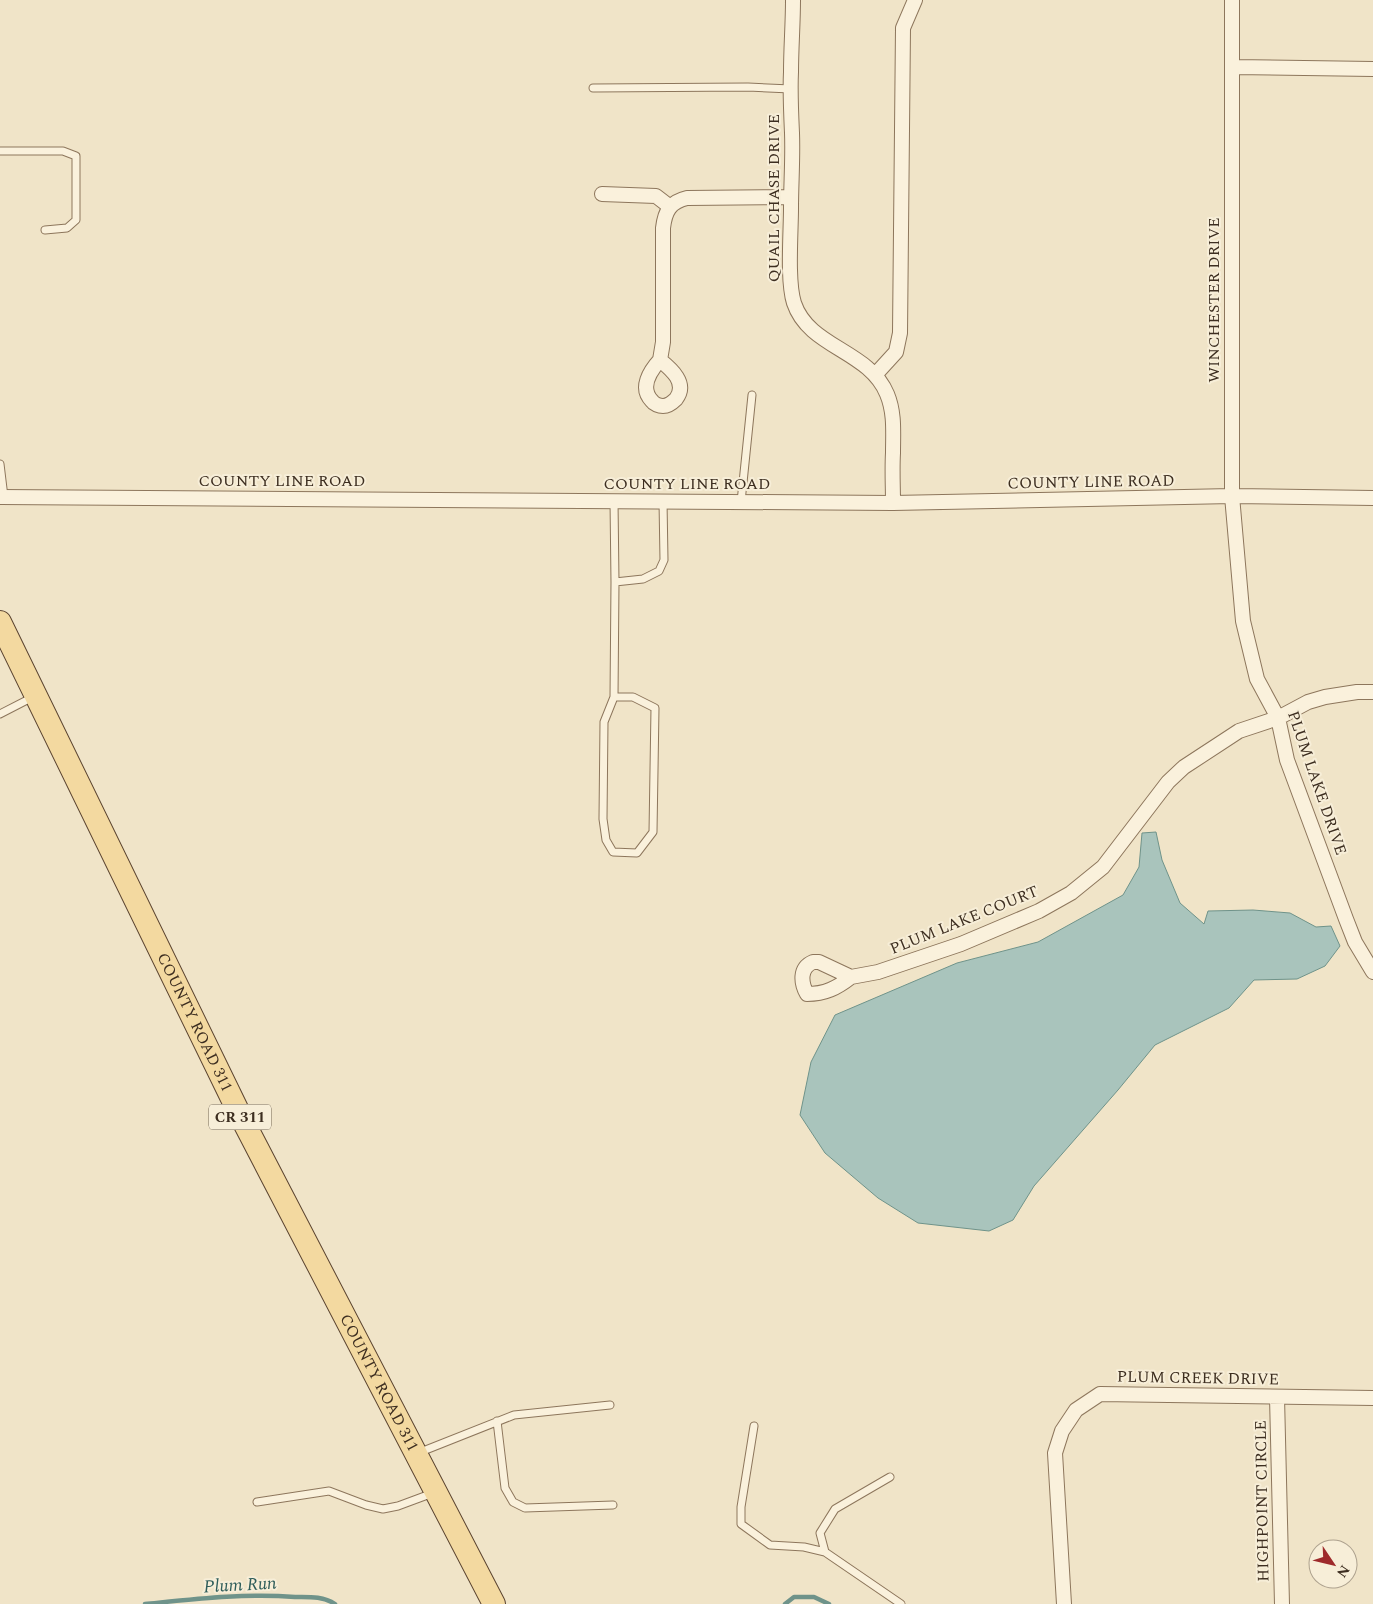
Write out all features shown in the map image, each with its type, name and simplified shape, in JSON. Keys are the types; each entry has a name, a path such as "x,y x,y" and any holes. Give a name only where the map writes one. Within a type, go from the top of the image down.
{"main road":[{"name":"COUNTY ROAD 311","path":"0,622 238,1113 494,1604"}],"street":[{"name":"QUAIL CHASE DRIVE","path":"793,0 791,280 794,303 809,327 820,337 860,360 875,375 886,391 892,408 894,439 893,503"},
{"path":"875,375 896,352 900,333 903,28 915,0"},
{"name":"WINCHESTER DRIVE","path":"1232,0 1232,496 1240,600"},
{"path":"1233,67 1373,69"},
{"path":"602,194 656,196 670,206"},
{"path":"660,360 663,342 662,228 664,215 670,206 677,200 687,198 791,197"},
{"name":"COUNTY LINE ROAD","path":"2,497 893,503 1232,496 1373,498"},
{"name":"PLUM LAKE DRIVE","path":"1240,600 1242,621 1258,679 1278,718 1287,760 1355,942 1373,972"},
{"name":"PLUM LAKE COURT","path":"851,977 878,972 961,944 1039,911 1072,894 1103,867 1168,782 1184,767 1239,731 1278,718 1308,702 1357,692 1373,692"},
{"name":"PLUM CREEK DRIVE","path":"1064,1604 1055,1452 1062,1431 1076,1410 1100,1394 1373,1398"},
{"name":"HIGHPOINT CIRCLE","path":"1277,1396 1282,1604"}],"lane":[{"path":"593,88 748,87 791,89"},
{"path":"0,151 63,151 76,156 76,220 66,228 45,230"},
{"path":"742,502 752,395"},
{"path":"0,464 2,497"},
{"path":"614,501 614,697 604,722 604,819 606,840 613,852 637,853 653,832 654,708 633,697 614,697"},
{"path":"614,582 643,579 659,571 664,560 663,501"},
{"path":"0,714 36,696"},
{"path":"416,1454 514,1415 610,1405"},
{"path":"496,1421 505,1488 513,1502 525,1508 613,1505"},
{"path":"754,1426 741,1507 741,1524 770,1545 804,1547 825,1552 901,1604"},
{"path":"825,1552 820,1533 835,1509 890,1478"},
{"path":"257,1502 329,1491 383,1508 398,1506 436,1492"}],"water":[{"path":"1156,832 1162,860 1180,903 1204,924 1208,911 1253,910 1290,913 1316,927 1331,926 1340,946 1325,966 1297,979 1254,980 1229,1008 1155,1045 1034,1186 1013,1220 989,1231 918,1223 878,1198 825,1153 800,1115 811,1062 835,1015 957,963 1038,942 1123,895 1139,867 1142,833"}],"waterway":[{"name":"Plum Run","path":"145,1604 220,1597 258,1596 316,1598 335,1604"},
{"name":"Plum Run","path":"785,1604 794,1597 814,1597 829,1604"}]}
